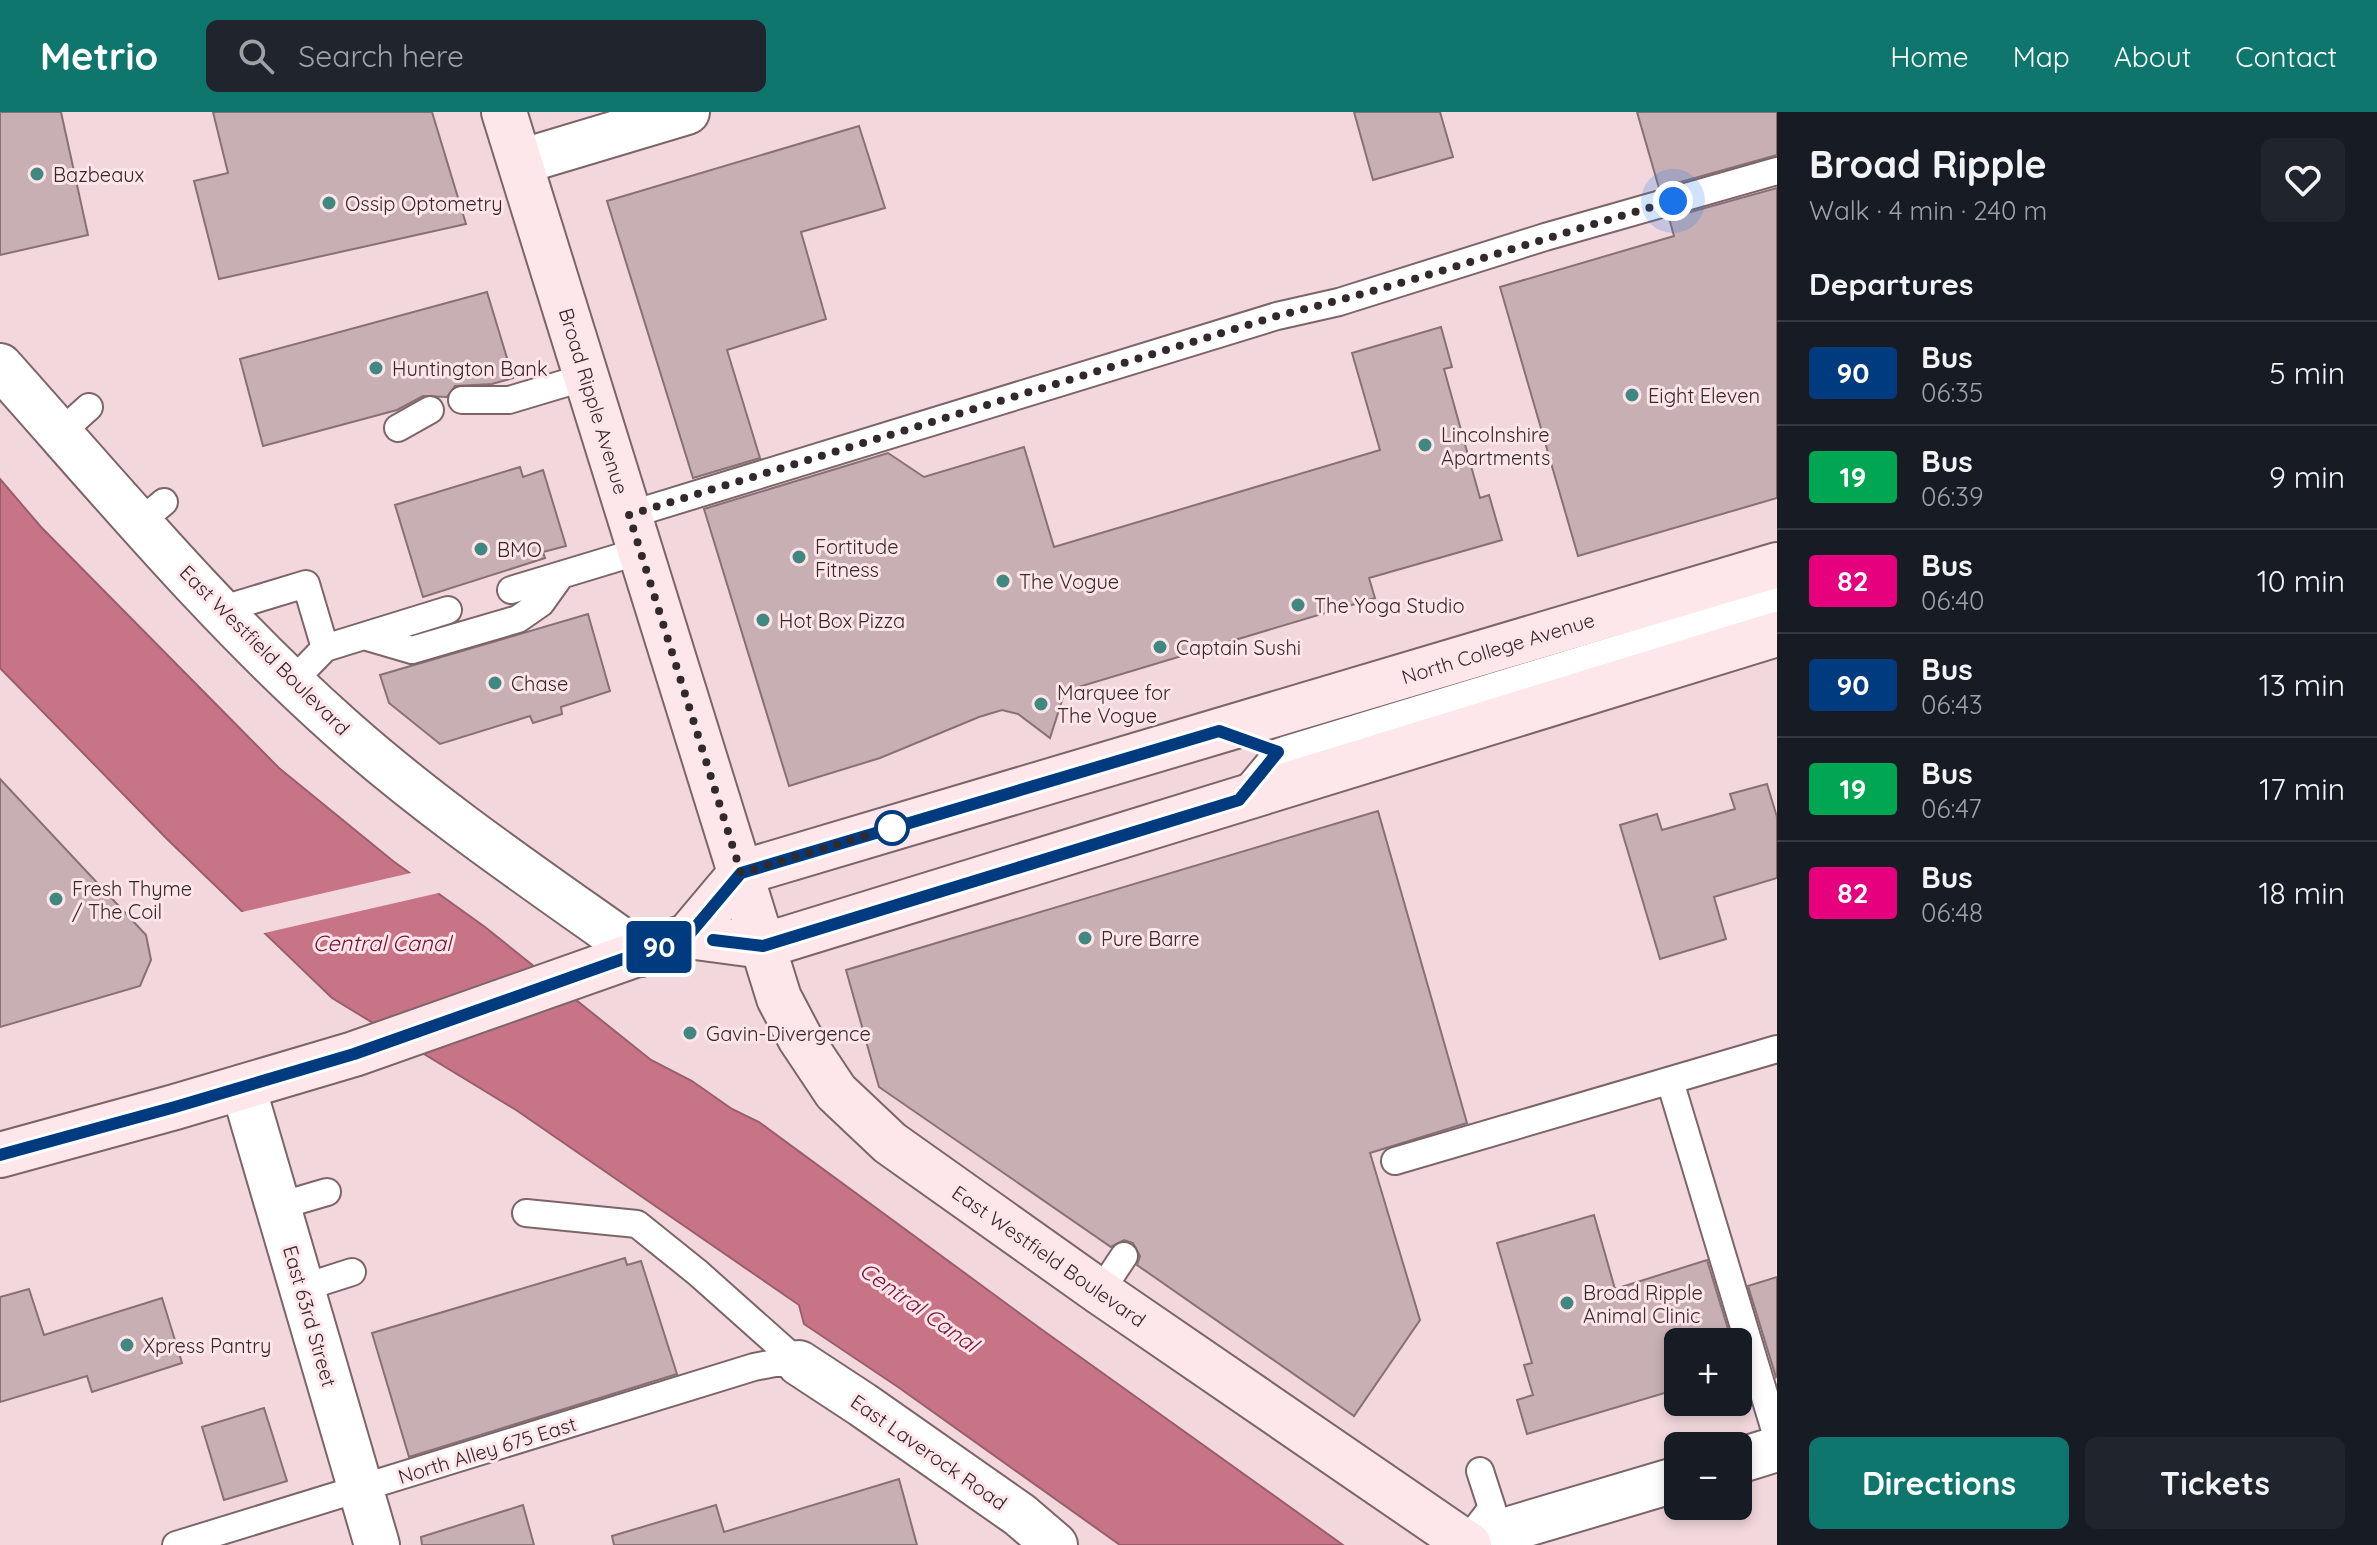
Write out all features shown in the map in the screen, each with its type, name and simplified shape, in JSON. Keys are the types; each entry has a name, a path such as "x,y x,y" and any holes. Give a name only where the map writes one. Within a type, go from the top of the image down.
{"main road":[{"name":"Broad Ripple Avenue","path":"504,112 741,873"},
{"name":"North College Avenue","path":"741,873 1777,565"},
{"path":"0,1155 354,1054 688,936 763,946 1777,634"},
{"path":"688,936 741,873"},
{"name":"East Westfield Boulevard","path":"741,873 779,998 800,1038 836,1092 890,1143 1100,1292 1468,1544"}],"street":[{"path":"520,162 687,112"},
{"name":"East Westfield Boulevard","path":"0,366 74,420 152,512 220,610 292,682 343,730 624,960"},
{"name":"East 63rd Street","path":"243,1087 377,1545"},
{"name":"East Laverock Road","path":"799,1363 1020,1515 1055,1545"},
{"path":"1752,1457 1777,1449"},
{"path":"1468,1544 1506,1517 1664,1482"}],"lane":[{"path":"511,590 561,575 634,533 1277,316 1339,302 1545,237 1777,171"},
{"path":"462,400 509,400 586,377"},
{"path":"398,428 430,410"},
{"path":"364,636 412,650 518,619 541,603 561,575"},
{"path":"220,610 306,584 325,648"},
{"name":"North College Avenue","path":"1278,752 1777,600"},
{"path":"292,682 325,648 448,610"},
{"path":"1219,731 1278,752 1239,800"},
{"path":"1395,1161 1777,1049"},
{"path":"1670,1081 1777,1437"},
{"path":"279,1206 327,1192"},
{"path":"526,1213 637,1224 698,1273 799,1363"},
{"path":"1100,1292 1124,1256"},
{"path":"302,1288 352,1272"},
{"name":"North Alley 675 East","path":"176,1545 754,1367 799,1363"},
{"path":"1480,1471 1506,1517"}],"water":[{"name":"Central Canal","path":"0,479 41,527 279,768 393,861 485,927 651,1060 759,1122 1343,1545 1120,1545 804,1324 799,1305 516,1110 332,998 167,839 0,668"}],"pier":[{"path":"415,872 443,892 260,934 238,913"}],"building":[{"name":"Bazbeaux","path":"0,112 61,112 88,235 0,255"},
{"name":"Ossip Optometry","path":"213,112 432,112 466,224 219,279 194,181 228,173"},
{"path":"1354,112 1440,112 1453,157 1373,180"},
{"path":"1637,112 1777,112 1777,155 1659,188"},
{"path":"859,126 885,208 801,232 826,319 727,350 760,458 693,478 607,201"},
{"name":"Eight Eleven","path":"1777,188 1777,498 1578,556 1500,287 1674,236 1669,218"},
{"name":"Huntington Bank","path":"487,292 513,378 492,384 455,386 447,397 423,396 397,410 263,446 240,359"},
{"path":"1441,327 1452,367 1444,369 1480,498 1489,495 1502,540 1369,578 1375,598 1065,691 1050,738 1018,714 1002,710 880,758 789,786 704,509 888,453 924,477 1024,447 1054,547 1380,450 1352,353"},
{"name":"BMO","path":"520,467 523,477 543,470 566,546 543,552 545,558 423,597 395,505"},
{"name":"Chase","path":"588,614 610,691 561,707 562,714 533,723 530,716 440,744 389,703 380,675"},
{"name":"Fresh Thyme / The Coil","path":"0,779 146,935 151,960 140,986 0,1027"},
{"path":"1767,784 1777,817 1777,878 1714,897 1726,939 1660,959 1620,825 1657,814 1662,830 1735,809 1730,794"},
{"path":"1378,811 1467,1123 1370,1153 1420,1320 1354,1416 1137,1265 1140,1256 1133,1243 1124,1240 1111,1247 879,1087 846,970"},
{"name":"Broad Ripple Animal Clinic","path":"1594,1215 1615,1289 1707,1260 1728,1328 1664,1328 1664,1393 1527,1434 1517,1400 1533,1395 1524,1365 1532,1363 1497,1243"},
{"path":"625,1258 627,1265 641,1261 677,1374 409,1457 372,1333"},
{"path":"1777,1277 1777,1376 1776,1377 1748,1286"},
{"path":"29,1289 44,1335 162,1298 182,1363 92,1392 87,1376 0,1402 0,1297"},
{"path":"264,1408 287,1481 224,1500 202,1427"},
{"path":"899,1479 917,1545 614,1545 612,1536 716,1505 724,1532"},
{"path":"523,1505 534,1545 422,1545 421,1537"}],"bus line":[{"name":"90","path":"0,1155 354,1054 688,936 741,873 1219,731 1278,752 1239,800 763,946 713,940"}],"place":[{"name":"Bazbeaux","path":"37,174"},
{"name":"Ossip Optometry","path":"329,203"},
{"name":"Huntington Bank","path":"376,368"},
{"name":"Eight Eleven","path":"1632,395"},
{"name":"Lincolnshire Apartments","path":"1425,445"},
{"name":"BMO","path":"481,549"},
{"name":"Fortitude Fitness","path":"799,557"},
{"name":"The Vogue","path":"1003,581"},
{"name":"The Yoga Studio","path":"1298,605"},
{"name":"Hot Box Pizza","path":"763,620"},
{"name":"Captain Sushi","path":"1160,647"},
{"name":"Chase","path":"495,683"},
{"name":"Marquee for The Vogue","path":"1041,704"},
{"name":"Fresh Thyme / The Coil","path":"56,899"},
{"name":"Pure Barre","path":"1085,938"},
{"name":"Gavin-Divergence","path":"690,1033"},
{"name":"Broad Ripple Animal Clinic","path":"1567,1303"},
{"name":"Xpress Pantry","path":"127,1345"}],"route":[{"path":"892,828 741,873 629,515 1277,316 1339,302 1545,237 1673,201"}]}
